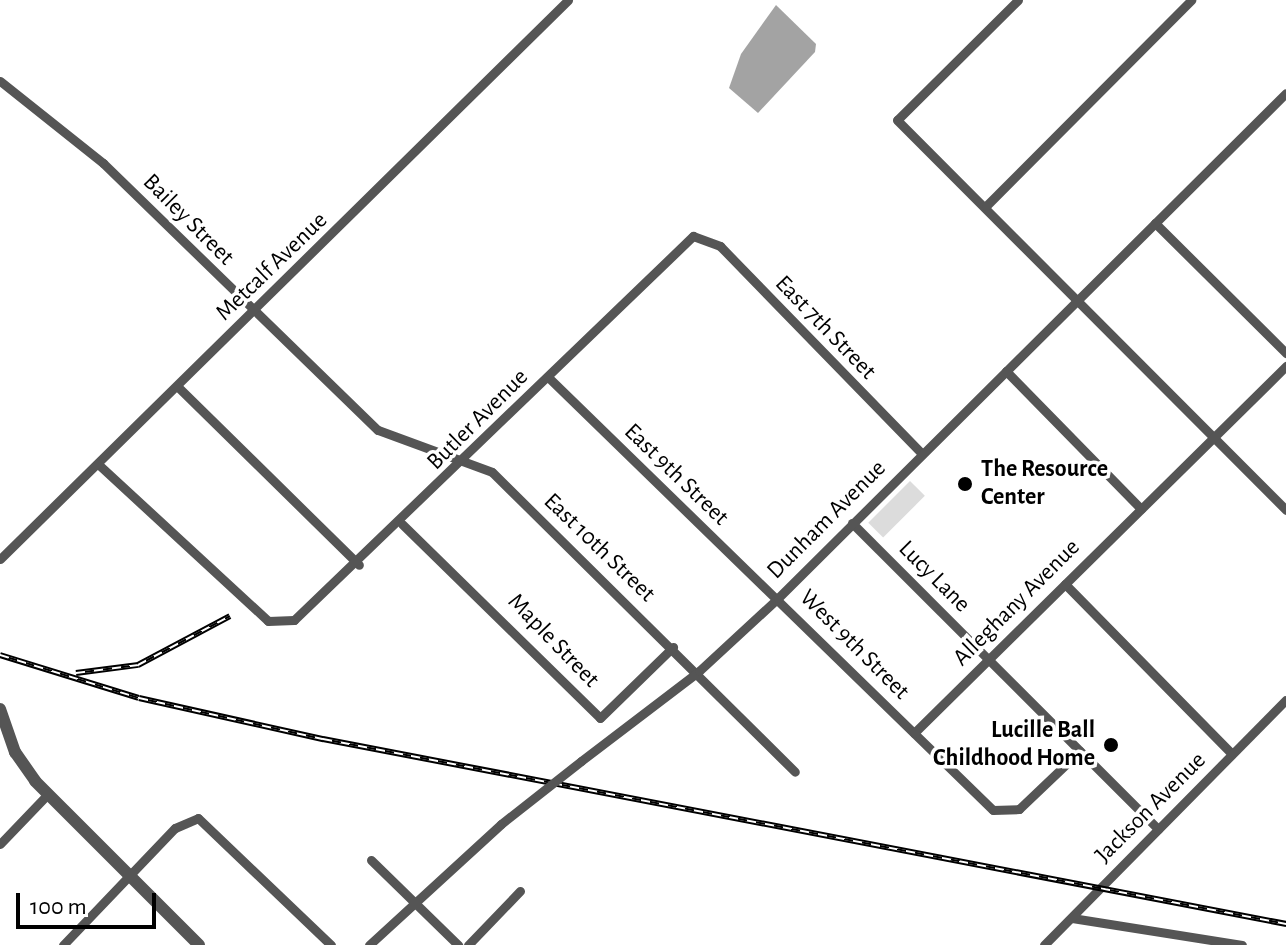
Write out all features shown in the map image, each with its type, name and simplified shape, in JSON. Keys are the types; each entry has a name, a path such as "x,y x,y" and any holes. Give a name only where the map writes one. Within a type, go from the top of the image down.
{"street":[{"name":"Metcalf Avenue","path":"0,559 568,0"},
{"path":"1018,0 897,120 1286,510"},
{"path":"986,206 1191,0"},
{"name":"Bailey Street","path":"0,81 103,163 252,313 378,430 466,461"},
{"name":"Dunham Avenue","path":"369,945 413,901 501,824 699,671 778,598 1286,93"},
{"path":"1155,223 1286,353"},
{"name":"Butler Avenue","path":"98,464 230,590 279,623 310,611 698,236"},
{"name":"East 7th Street","path":"698,236 720,246 922,454"},
{"name":"Alleghany Avenue","path":"914,733 1286,366"},
{"path":"1006,371 1141,509"},
{"name":"East 9th Street","path":"549,378 778,598"},
{"path":"177,386 359,565"},
{"name":"East 10th Street","path":"466,461 492,472 699,671 795,772"},
{"name":"Lucy Lane","path":"852,523 1158,829"},
{"name":"Maple Street","path":"402,524 600,718 673,647"},
{"path":"1065,584 1232,754"},
{"name":"West 9th Street","path":"778,598 914,733 1004,813 1019,809 1080,751"},
{"name":"Jackson Avenue","path":"1044,945 1286,700"},
{"path":"0,709 3,728 48,794 199,945"},
{"path":"0,844 48,794"},
{"path":"68,943 130,876 188,820 208,824 331,945"},
{"path":"371,860 458,945"},
{"path":"468,945 520,891"},
{"path":"1072,918 1242,945"}],"shaded area":[{"path":"776,5 816,44 815,52 758,113 729,88 741,54"},
{"path":"910,481 925,496 883,538 868,523"}],"railway":[{"path":"76,673 138,665 230,616"},
{"path":"0,655 139,698 323,739 1286,924"}],"place":[{"name":"The Resource Center","path":"965,484"},
{"name":"Lucille Ball Childhood Home","path":"1111,745"}]}
